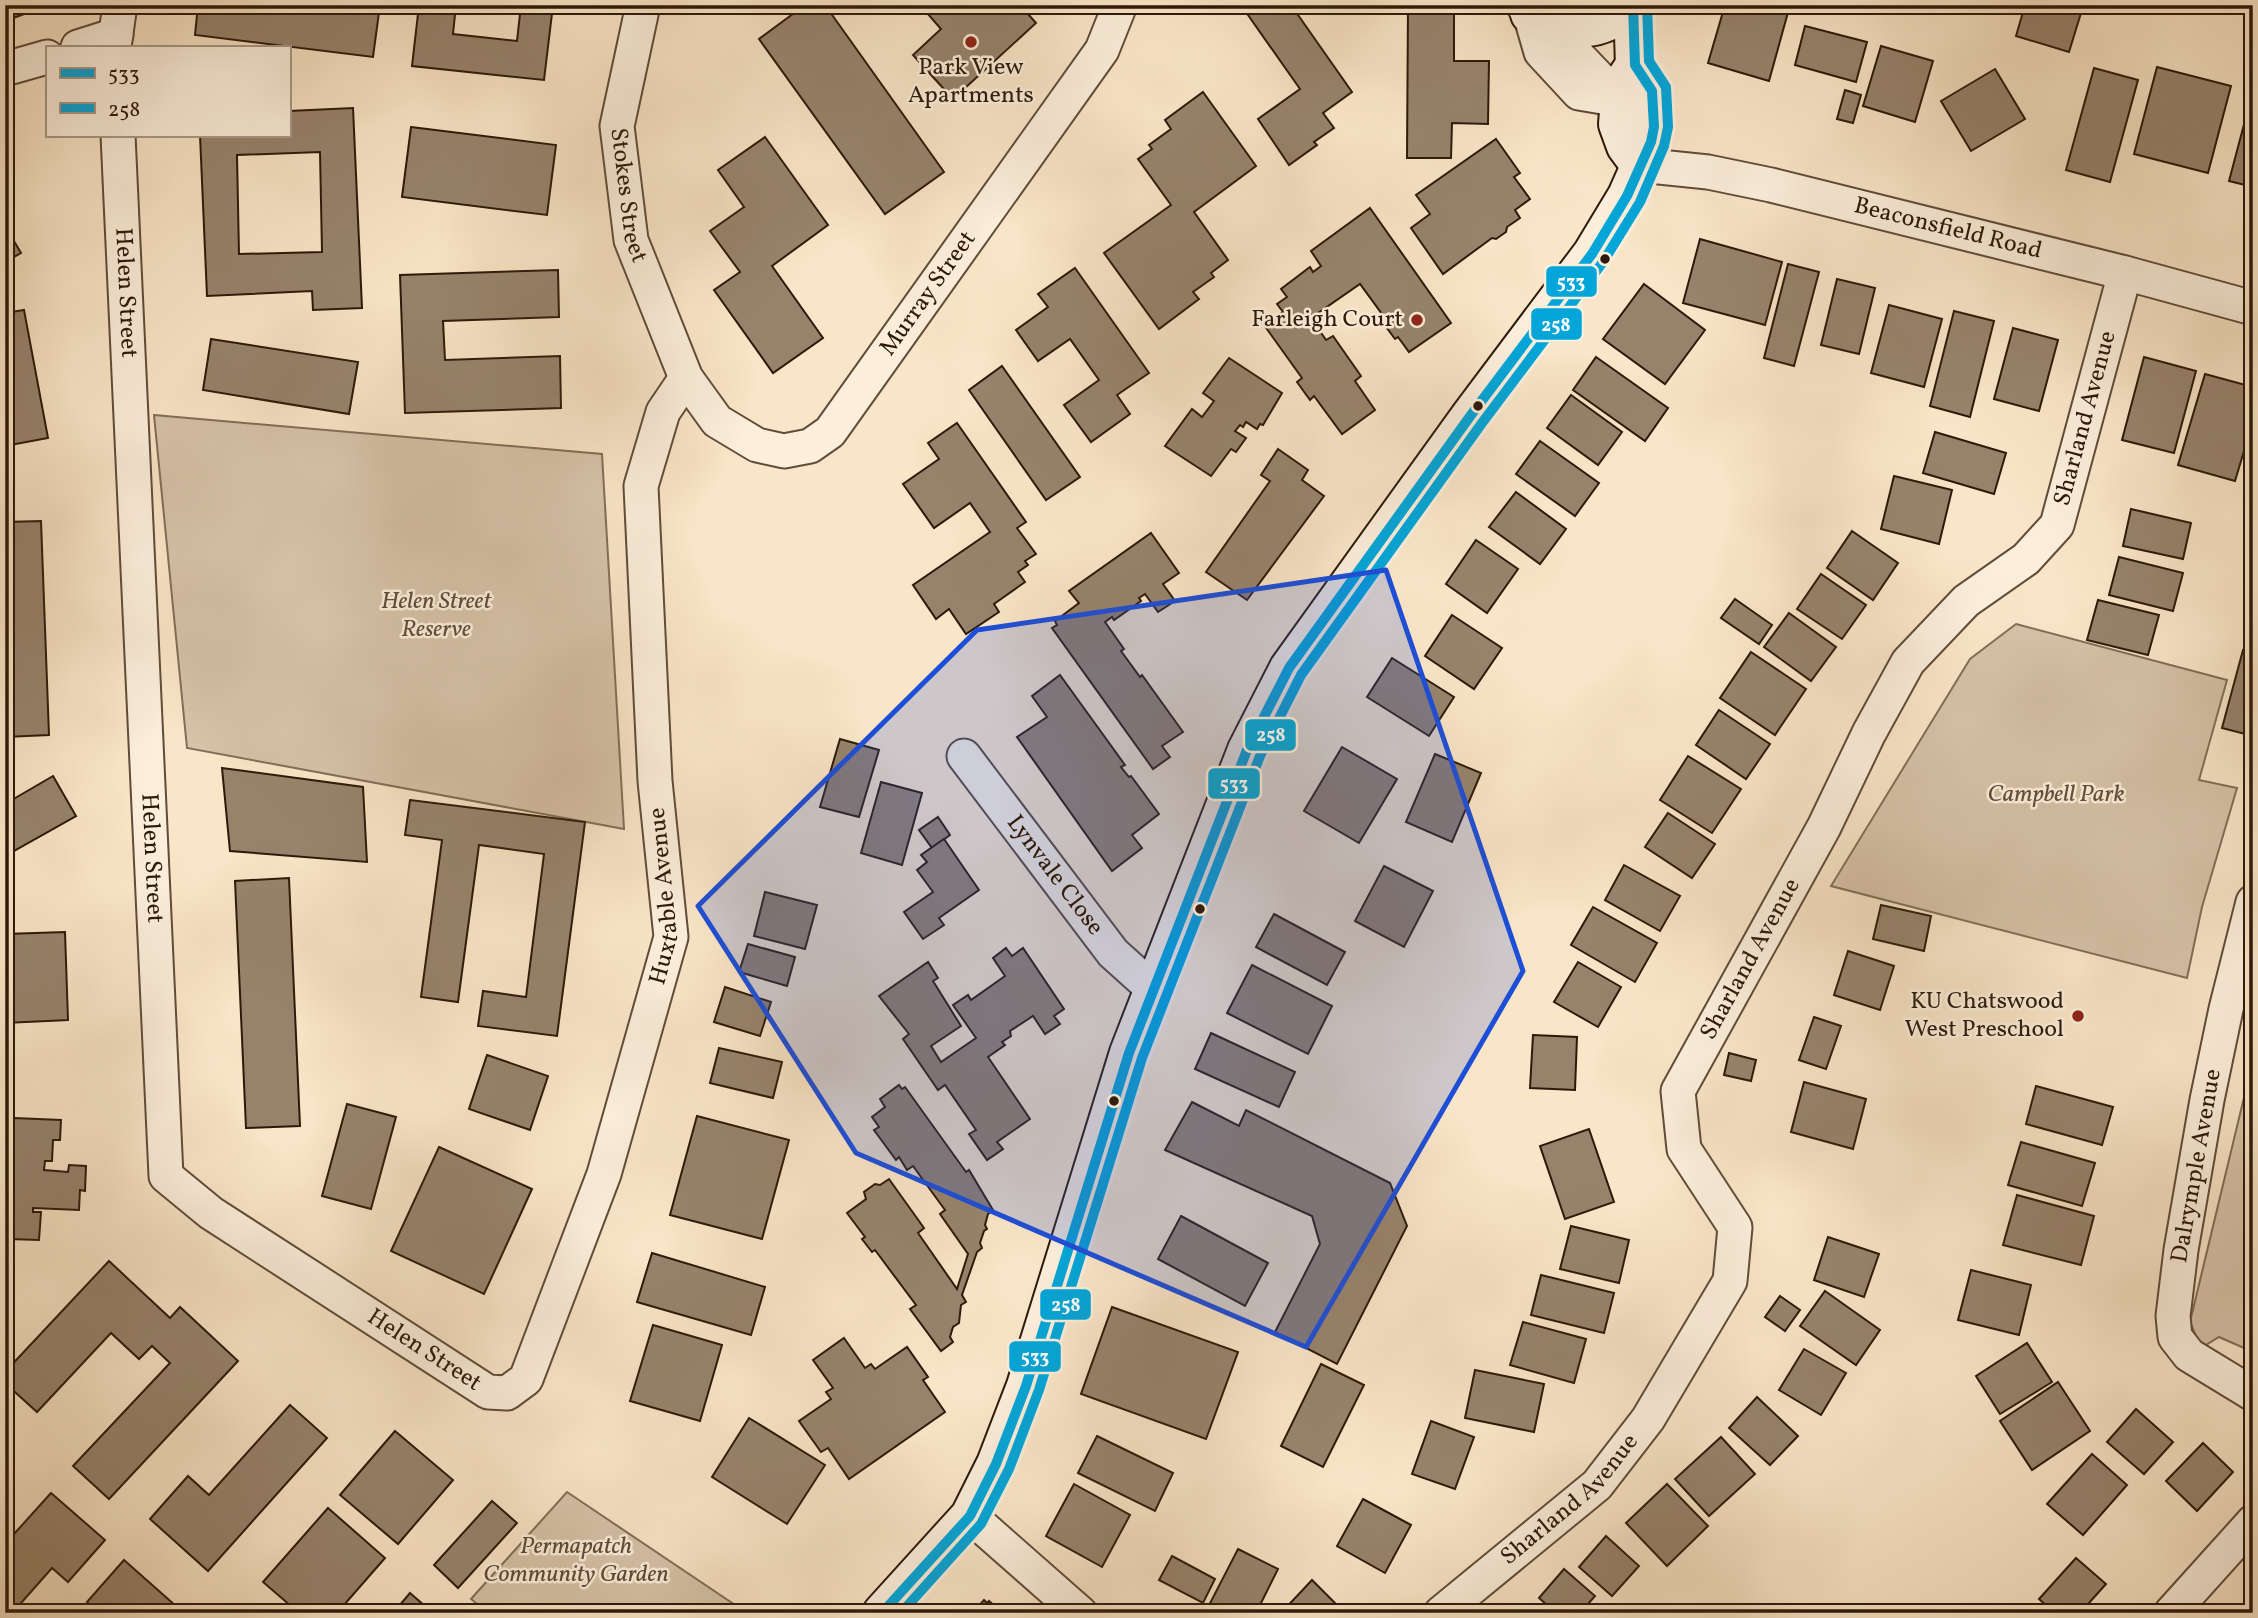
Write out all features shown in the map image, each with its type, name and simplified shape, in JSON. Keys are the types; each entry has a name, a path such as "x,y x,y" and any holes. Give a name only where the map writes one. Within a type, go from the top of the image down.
{"main road":[{"path":"1527,10 1574,28 1594,28 1612,21 1633,6"},
{"path":"1633,6 1634,65 1621,86 1618,124 1626,146 1640,165"},
{"path":"882,1613 970,1516 996,1464 1026,1386 1129,1053 1247,750 1289,668 1471,415 1592,254 1616,216 1651,142 1654,127 1652,91 1634,65"}],"street":[{"name":"Stokes Street","path":"643,5 617,126 631,240 687,378"},
{"name":"Murray Street","path":"687,378 717,421 757,445 784,451 810,446 830,432 1102,50 1120,5"},
{"path":"1527,10 1541,52 1579,93 1620,100"},
{"path":"80,46 117,29"},
{"path":"5,69 46,57"},
{"name":"Helen Street","path":"118,136 166,1176 211,1213 488,1392 507,1394"},
{"name":"Beaconsfield Road","path":"1640,165 1708,172 1771,185 2125,273 2253,308"},
{"name":"Sharland Avenue","path":"1441,1613 1597,1485 1648,1419 1730,1281 1735,1227 1685,1149 1678,1091 1824,827 1908,662 1966,601 2026,559 2057,525 2125,273"},
{"name":"Huxtable Avenue","path":"507,1394 526,1380 604,1174 671,937 655,781 641,486 663,412 687,378"},
{"name":"Lynvale Close","path":"964,756 1113,953 1153,989"},
{"name":"Dalrymple Avenue","path":"2253,902 2207,1100 2180,1250 2173,1326 2175,1337 2189,1355 2253,1394"},
{"path":"970,1516 1080,1613"},
{"path":"2171,1613 2253,1521"}],"highlighted area":[{"path":"1386,570 1523,971 1306,1347 856,1153 698,906 977,630"}],"green space":[{"name":"Helen Street Reserve","path":"154,415 602,454 624,829 187,748"},
{"name":"Campbell Park","path":"2016,624 2227,680 2199,780 2237,788 2202,907 2187,978 1831,886 1970,659"},
{"path":"2253,1060 2253,1352 2219,1337 2201,1348 2190,1322"},
{"name":"Permapatch Community Garden","path":"567,1492 747,1613 488,1613 471,1599"}],"building":[{"path":"5,5 27,5 27,13 5,21"},
{"path":"198,5 380,5 373,57 195,35"},
{"path":"419,5 456,5 453,34 517,41 521,5 553,5 544,80 412,66"},
{"path":"805,5 825,5 944,172 885,214 759,39"},
{"name":"Park View Apartments","path":"920,5 1020,5 1036,23 953,99 913,55 941,29"},
{"path":"1241,5 1291,5 1352,92 1323,113 1334,128 1314,142 1317,145 1289,165 1258,119 1300,89"},
{"path":"1408,5 1454,5 1454,61 1489,61 1488,124 1452,123 1451,158 1407,158"},
{"path":"1725,5 1790,5 1769,81 1708,63"},
{"path":"2025,5 2053,5 2081,13 2069,52 2016,36"},
{"path":"1805,26 1867,42 1856,82 1795,65"},
{"path":"1881,46 1933,61 1915,122 1863,106"},
{"path":"2157,67 2231,86 2208,173 2134,154"},
{"path":"2094,68 2138,80 2110,182 2066,170"},
{"path":"1995,69 2025,119 1971,151 1941,101"},
{"path":"1845,90 1861,95 1853,123 1837,119"},
{"path":"1203,92 1256,166 1194,212 1228,260 1211,273 1214,277 1193,292 1199,299 1159,329 1104,253 1171,205 1138,159 1152,149 1149,145 1171,129 1165,120"},
{"path":"353,108 362,308 313,310 312,291 207,296 200,136 290,136 290,111","holes":["320,152 322,252 239,254 237,155"]},
{"path":"2247,113 2253,115 2253,187 2229,181"},
{"path":"411,127 556,145 547,215 402,197"},
{"path":"765,137 828,225 772,266 823,338 773,373 714,290 740,272 710,231 744,207 718,170"},
{"path":"1496,139 1520,173 1514,177 1530,199 1515,210 1520,218 1507,227 1506,232 1496,239 1492,238 1443,274 1411,228 1430,214 1416,195"},
{"name":"Farleigh Court","path":"1370,208 1451,323 1409,352 1384,324 1387,321 1360,284 1311,318 1326,340 1333,336 1361,376 1355,381 1375,410 1342,434 1314,396 1310,400 1297,382 1302,378 1264,325 1283,312 1277,304 1287,297 1281,289 1310,267 1313,272 1321,266 1311,251"},
{"path":"5,226 21,253 5,262"},
{"path":"1700,239 1782,262 1765,325 1683,303"},
{"path":"1788,264 1819,272 1794,366 1764,358"},
{"path":"1075,268 1149,373 1117,395 1130,414 1091,442 1064,405 1099,380 1070,339 1038,361 1016,330 1048,307 1038,294"},
{"path":"558,270 559,317 443,321 445,360 560,356 561,408 405,413 400,275"},
{"path":"1837,279 1875,288 1859,354 1821,345"},
{"path":"1644,284 1705,330 1665,384 1603,339"},
{"path":"1889,305 1942,319 1924,387 1871,373"},
{"path":"24,310 48,438 5,446 5,313"},
{"path":"1954,311 1994,321 1970,417 1930,406"},
{"path":"2013,328 2058,340 2039,411 1994,399"},
{"path":"211,339 358,362 349,414 203,390"},
{"path":"1596,357 1668,408 1645,441 1573,390"},
{"path":"2144,357 2196,371 2174,453 2122,440"},
{"path":"1229,358 1282,393 1263,425 1260,424 1257,429 1246,422 1243,427 1240,425 1235,431 1246,438 1236,452 1231,449 1211,476 1165,446 1192,409 1202,417 1214,401 1203,393"},
{"path":"1002,366 1080,477 1046,500 969,390"},
{"path":"2205,374 2253,387 2253,421 2235,481 2178,465"},
{"path":"1571,395 1622,432 1598,465 1547,428"},
{"path":"957,423 1026,522 1017,528 1036,554 1025,561 1028,565 1018,572 1025,582 994,604 999,612 966,634 949,609 936,619 913,585 990,532 970,503 934,528 903,484 939,459 928,443"},
{"path":"1935,432 2006,453 1994,494 1923,473"},
{"path":"1540,441 1599,483 1575,516 1516,474"},
{"path":"1278,449 1308,470 1302,480 1324,496 1247,600 1206,572 1270,481 1261,475"},
{"path":"1894,476 1952,490 1939,544 1881,529"},
{"path":"1516,492 1566,529 1540,564 1489,527"},
{"path":"2131,509 2191,523 2183,559 2123,546"},
{"path":"41,521 49,735 5,737 5,522"},
{"path":"1852,531 1898,563 1873,600 1827,568"},
{"path":"1151,533 1179,573 1163,584 1175,601 1158,612 1145,594 1139,598 1141,601 1114,620 1112,617 1105,622 1124,649 1121,651 1183,732 1162,746 1170,757 1153,769 1052,628 1057,625 1055,621 1079,603 1069,591"},
{"path":"1476,540 1518,569 1487,613 1446,584"},
{"path":"2119,557 2183,573 2173,611 2109,595"},
{"path":"1821,574 1866,605 1842,639 1797,609"},
{"path":"1735,599 1772,625 1759,644 1721,618"},
{"path":"2098,600 2159,615 2148,655 2087,640"},
{"path":"1789,613 1836,647 1811,681 1764,647"},
{"path":"1452,615 1502,648 1474,689 1425,656"},
{"path":"2243,650 2253,653 2253,736 2222,728"},
{"path":"1751,652 1806,689 1775,735 1720,698"},
{"path":"1392,658 1454,697 1429,736 1367,697"},
{"path":"1060,675 1125,765 1121,767 1131,776 1159,814 1132,835 1142,848 1112,871 1017,737 1047,717 1032,696"},
{"path":"1719,710 1770,744 1746,779 1696,745"},
{"path":"840,739 879,750 859,817 820,807"},
{"path":"1342,747 1397,779 1359,843 1304,811"},
{"path":"1435,754 1481,773 1452,842 1406,822"},
{"path":"1688,756 1741,789 1712,833 1660,800"},
{"path":"222,768 363,787 367,862 230,851"},
{"path":"53,776 76,816 5,856 5,804"},
{"path":"881,782 922,793 902,865 861,853"},
{"path":"410,800 585,822 557,1036 478,1026 483,991 526,997 544,854 479,845 458,1002 421,997 442,840 405,835"},
{"path":"1668,813 1715,844 1692,878 1645,847"},
{"path":"938,817 950,835 932,848 919,830"},
{"path":"944,839 979,890 939,918 944,925 923,939 904,912 933,892 917,870 927,862 921,855"},
{"path":"1624,865 1680,896 1660,931 1605,900"},
{"path":"1384,866 1433,891 1404,947 1355,921"},
{"path":"289,878 300,1126 246,1128 235,881"},
{"path":"765,892 817,905 805,949 754,936"},
{"path":"1881,905 1931,916 1924,951 1873,939"},
{"path":"1593,907 1657,943 1635,982 1571,945"},
{"path":"1274,914 1345,952 1327,985 1256,947"},
{"path":"65,932 68,1020 5,1023 5,934"},
{"path":"748,944 795,957 787,986 739,972"},
{"path":"1006,948 1012,956 1023,948 1064,1009 1054,1016 1060,1024 1045,1034 1033,1016 1010,1031 1011,1036 1002,1042 1005,1045 988,1057 1030,1119 997,1142 1003,1149 987,1160 969,1134 976,1130 945,1085 938,1090 903,1039 909,1034 879,996 928,962 938,978 933,981 961,1026 931,1046 941,1062 976,1038 953,1005 968,995 971,1000 1005,976 993,958"},
{"path":"1848,951 1894,966 1880,1010 1834,995"},
{"path":"1578,962 1621,987 1598,1027 1554,1002"},
{"path":"1252,965 1332,1006 1308,1054 1227,1013"},
{"path":"725,987 771,1002 760,1036 714,1022"},
{"path":"1814,1017 1841,1026 1826,1069 1799,1060"},
{"path":"1211,1033 1295,1072 1279,1107 1195,1069"},
{"path":"1533,1035 1577,1037 1575,1090 1530,1088"},
{"path":"719,1048 782,1062 773,1098 710,1083"},
{"path":"1729,1053 1756,1060 1751,1081 1724,1075"},
{"path":"487,1055 548,1076 530,1130 469,1109"},
{"path":"1804,1082 1866,1099 1853,1149 1791,1132"},
{"path":"899,1085 902,1089 905,1087 966,1172 969,1170 993,1210 988,1214 985,1225 987,1229 980,1243 982,1248 977,1252 962,1295 966,1302 961,1305 959,1323 953,1327 950,1337 953,1342 941,1351 910,1309 916,1305 875,1250 872,1252 862,1239 865,1237 847,1213 866,1199 864,1192 889,1179 924,1228 918,1233 957,1289 968,1254 940,1214 945,1210 913,1166 907,1170 899,1157 896,1160 874,1130 879,1127 872,1117 885,1107 880,1099"},
{"path":"2036,1086 2113,1107 2102,1145 2026,1124"},
{"path":"1192,1102 1239,1126 1246,1110 1390,1183 1407,1226 1337,1364 1275,1332 1320,1244 1312,1216 1165,1150"},
{"path":"347,1104 396,1117 371,1209 322,1196"},
{"path":"697,1116 789,1140 762,1239 670,1215"},
{"path":"14,1118 61,1120 60,1140 53,1140 52,1161 45,1161 44,1170 68,1172 69,1165 86,1166 85,1191 80,1190 79,1210 33,1208 33,1212 41,1212 39,1240 8,1239 9,1233 5,1233 5,1187 10,1187"},
{"path":"1589,1129 1614,1202 1565,1219 1540,1146"},
{"path":"2021,1142 2095,1163 2082,1206 2008,1185"},
{"path":"439,1147 532,1189 484,1294 391,1251"},
{"path":"2017,1195 2094,1216 2081,1265 2003,1245"},
{"path":"1181,1216 1268,1263 1245,1306 1158,1259"},
{"path":"1571,1226 1629,1240 1619,1283 1560,1269"},
{"path":"1828,1237 1879,1254 1864,1297 1814,1280"},
{"path":"652,1253 765,1287 751,1335 637,1302"},
{"path":"109,1261 170,1318 180,1307 238,1361 109,1499 73,1466 170,1363 152,1346 139,1359 111,1333 37,1412 5,1383 5,1372"},
{"path":"1971,1270 2031,1285 2019,1335 1958,1320"},
{"path":"1541,1275 1614,1293 1604,1333 1531,1315"},
{"path":"1825,1291 1880,1330 1856,1365 1800,1326"},
{"path":"1780,1296 1800,1310 1785,1331 1765,1317"},
{"path":"1112,1307 1238,1352 1206,1439 1081,1394"},
{"path":"1523,1322 1586,1339 1574,1383 1510,1365"},
{"path":"653,1325 722,1345 700,1421 630,1401"},
{"path":"844,1338 865,1368 871,1364 875,1369 907,1347 928,1377 923,1380 945,1412 849,1479 828,1448 821,1452 799,1421 831,1399 826,1392 833,1388 813,1360"},
{"path":"2027,1343 2052,1382 2000,1414 1976,1376"},
{"path":"1804,1349 1846,1373 1821,1415 1779,1390"},
{"path":"1321,1364 1364,1385 1323,1467 1281,1446"},
{"path":"1475,1370 1544,1384 1534,1432 1465,1418"},
{"path":"2058,1382 2090,1431 2032,1470 2000,1421"},
{"path":"1757,1397 1798,1436 1770,1465 1729,1428"},
{"path":"290,1405 327,1438 208,1571 150,1519 188,1476 209,1495"},
{"path":"2136,1409 2173,1442 2144,1474 2107,1442"},
{"path":"749,1418 825,1465 787,1524 712,1477"},
{"path":"1431,1421 1474,1437 1455,1489 1412,1474"},
{"path":"395,1431 453,1480 398,1544 340,1495"},
{"path":"1097,1436 1173,1473 1155,1511 1078,1473"},
{"path":"1721,1437 1755,1474 1709,1516 1675,1479"},
{"path":"2203,1443 2233,1472 2197,1511 2166,1481"},
{"path":"2092,1454 2127,1485 2083,1535 2047,1504"},
{"path":"1074,1484 1130,1515 1102,1567 1046,1536"},
{"path":"1667,1484 1708,1526 1667,1566 1626,1523"},
{"path":"51,1493 105,1540 68,1582 52,1568 15,1613 5,1613 5,1544"},
{"path":"1363,1499 1411,1525 1385,1573 1337,1546"},
{"path":"492,1501 517,1523 458,1588 434,1565"},
{"path":"328,1508 385,1558 337,1613 299,1613 263,1582"},
{"path":"1606,1536 1639,1566 1612,1596 1579,1567"},
{"path":"1238,1549 1278,1569 1256,1613 1205,1613"},
{"path":"1172,1556 1215,1579 1203,1603 1159,1580"},
{"path":"2076,1558 2106,1584 2080,1613 2054,1613 2039,1599"},
{"path":"124,1560 177,1607 173,1613 99,1613 87,1602"},
{"path":"1564,1569 1595,1596 1580,1613 1556,1613 1539,1598"},
{"path":"1312,1580 1340,1608 1335,1613 1281,1613"},
{"path":"410,1593 433,1613 393,1613"},
{"path":"984,1600 987,1603 989,1601 1002,1613 975,1613"}],"transit line":[{"name":"533","path":"882,1613 970,1516 996,1464 1026,1386 1129,1053 1247,750 1289,668 1471,415 1592,254 1627,196 1651,142 1654,127 1652,91 1635,65 1633,5"},
{"name":"258","path":"901,1613 981,1524 1009,1469 1039,1390 1142,1058 1260,756 1301,675 1482,423 1603,262 1640,202 1664,146 1668,127 1666,87 1649,61 1647,5"}],"place":[{"name":"Park View Apartments","path":"971,42"},
{"name":"Farleigh Court","path":"1417,320"},
{"name":"KU Chatswood West Preschool","path":"2078,1016"}]}
